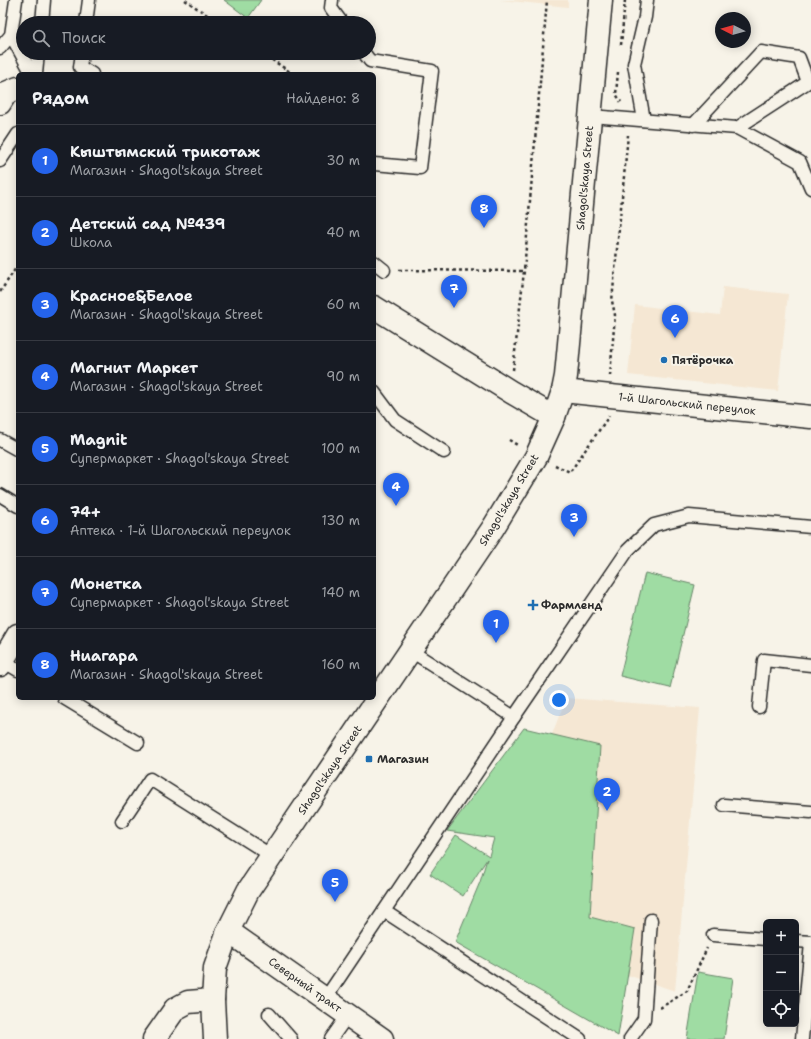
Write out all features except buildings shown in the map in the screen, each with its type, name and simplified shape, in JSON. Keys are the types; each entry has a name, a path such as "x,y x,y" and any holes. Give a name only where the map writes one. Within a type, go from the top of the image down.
{"main road":[{"name":"Shagol'skaya Street","path":"215,1039 213,1000 215,968 228,931 248,892 493,528 536,457 554,417 563,391 567,368 602,0"},
{"path":"0,104 6,94 16,89"},
{"path":"376,309 554,417"},
{"name":"1-й Шагольский переулок","path":"563,391 811,417"},
{"path":"7,665 16,640"},
{"name":"Северный тракт","path":"228,931 382,1039"},
{"path":"154,1039 175,1009 188,1002 213,1000"}],"lane":[{"path":"0,48 11,35 16,0"},
{"path":"43,16 44,0"},
{"path":"87,16 89,0"},
{"path":"332,0 331,8 337,16"},
{"path":"644,120 634,64 645,17 647,0"},
{"path":"11,35 16,44"},
{"path":"693,125 761,52 799,58 808,82 737,128"},
{"path":"24,60 31,72"},
{"path":"36,72 37,60"},
{"path":"81,60 80,67 89,72"},
{"path":"369,60 432,71 420,168 376,164"},
{"path":"591,116 737,128 800,162 811,188"},
{"path":"0,161 16,137"},
{"path":"376,264 384,270"},
{"path":"376,395 395,420 444,452"},
{"path":"0,440 16,449"},
{"path":"0,495 16,505"},
{"path":"325,999 628,550 654,525 689,516 811,527"},
{"path":"411,651 514,717"},
{"path":"759,707 764,660 811,665"},
{"path":"67,700 138,743"},
{"path":"122,821 150,779 272,856"},
{"path":"724,805 811,812"},
{"path":"384,912 580,1039"},
{"path":"630,1039 644,1018 651,920"},
{"path":"713,935 763,939"},
{"path":"799,941 811,943 802,1039"},
{"path":"269,1014 290,1039"},
{"path":"331,1039 348,1015"}],"path":[{"path":"186,0 209,16"},
{"path":"511,392 524,271 547,0"},
{"path":"620,47 624,0"},
{"path":"272,60 289,72"},
{"path":"509,440 536,457 570,472 621,398 622,377 609,376 615,315 612,301 629,119 616,94 618,70"},
{"path":"0,292 16,268"},
{"path":"384,270 524,271"},
{"path":"644,1018 687,991 713,935"}],"shaded area":[{"path":"500,0 568,0 568,7"},
{"path":"723,287 788,294 778,391 628,375 635,305 720,315"},
{"path":"566,698 700,708 675,991 526,941 483,914"}],"green space":[{"path":"224,0 261,0 249,16 245,16"},
{"path":"645,573 695,585 670,688 620,676"},
{"path":"524,728 600,746 590,917 635,929 618,1036 455,942 480,882 487,859 463,896 430,874 456,835 489,856 494,838 447,831"},
{"path":"698,972 733,978 724,1039 687,1039"}],"place":[{"name":"Ниагара","path":"484,228"},
{"name":"Монетка","path":"454,308"},
{"name":"74+","path":"675,338"},
{"name":"Пятёрочка","path":"664,360"},
{"name":"Магнит Маркет","path":"396,506"},
{"name":"Красное&Белое","path":"574,537"},
{"name":"Фармленд","path":"533,605"},
{"name":"Кыштымский трикотаж","path":"496,643"},
{"name":"Магазин","path":"369,759"},
{"name":"Детский сад №439","path":"607,811"},
{"name":"Magnit","path":"335,902"}]}
